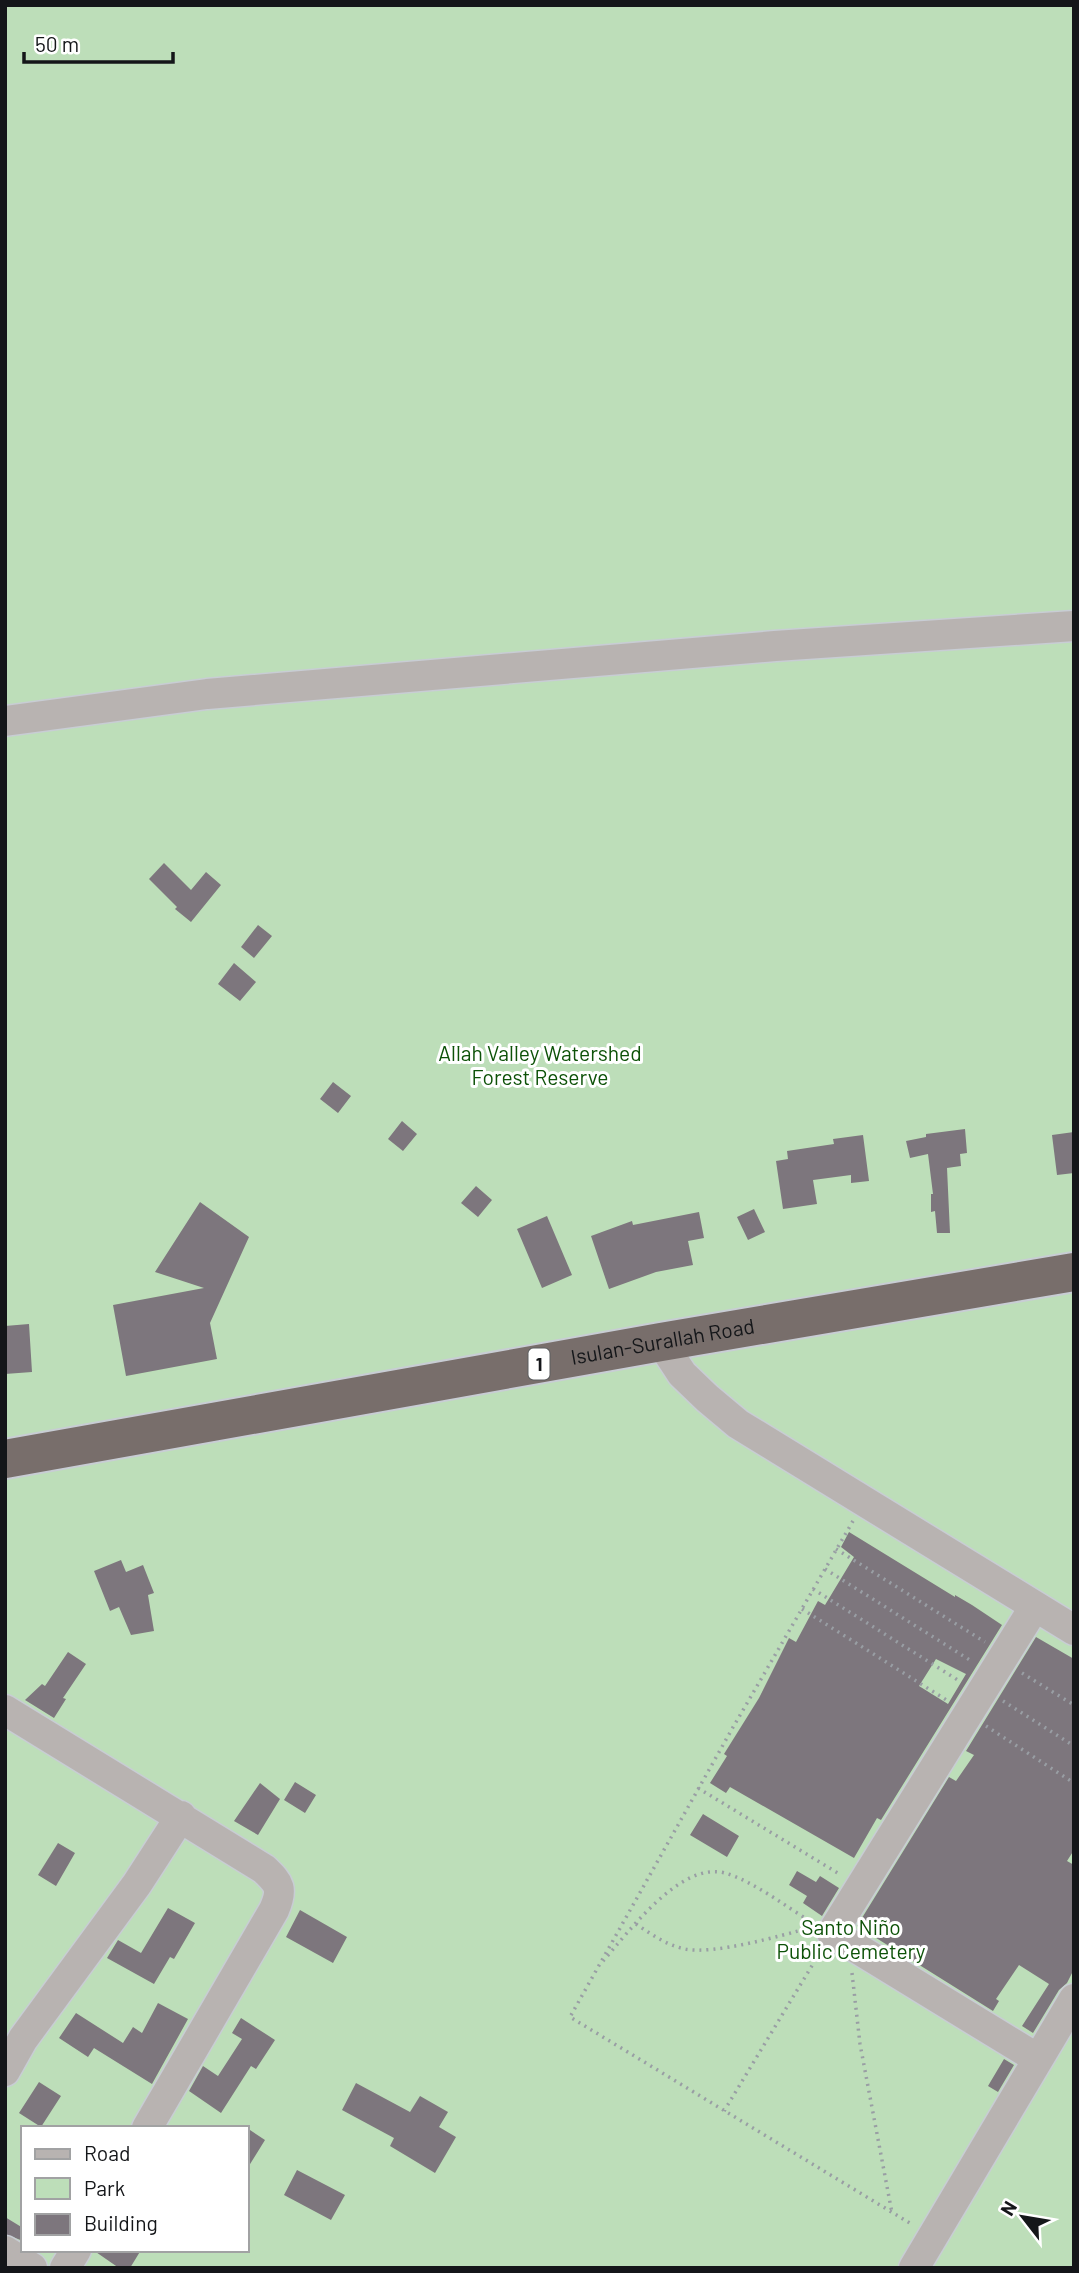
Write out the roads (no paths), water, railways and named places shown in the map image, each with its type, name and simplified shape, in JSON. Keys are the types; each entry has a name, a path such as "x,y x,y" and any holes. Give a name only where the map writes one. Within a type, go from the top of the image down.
{"highway":[{"name":"Isulan-Surallah Road","path":"5,1459 1074,1272"}],"street":[{"path":"5,721 207,694 775,646 1074,626"},
{"path":"662,1342 682,1374 738,1424 1074,1630"},
{"path":"1035,1606 861,1886 840,1938 1038,2059"},
{"path":"5,1710 181,1816 264,1869 278,1883 280,1896 274,1910 148,2126"},
{"path":"5,2071 14,2033 137,1884 181,1816"},
{"path":"914,2268 1074,1999"},
{"path":"5,2251 32,2268"},
{"path":"65,2268 75,2252"}],"park label":[{"name":"Allah Valley Watershed Forest Reserve","path":"540,1066"},
{"name":"Santo Niño Public Cemetery","path":"851,1940"}]}
